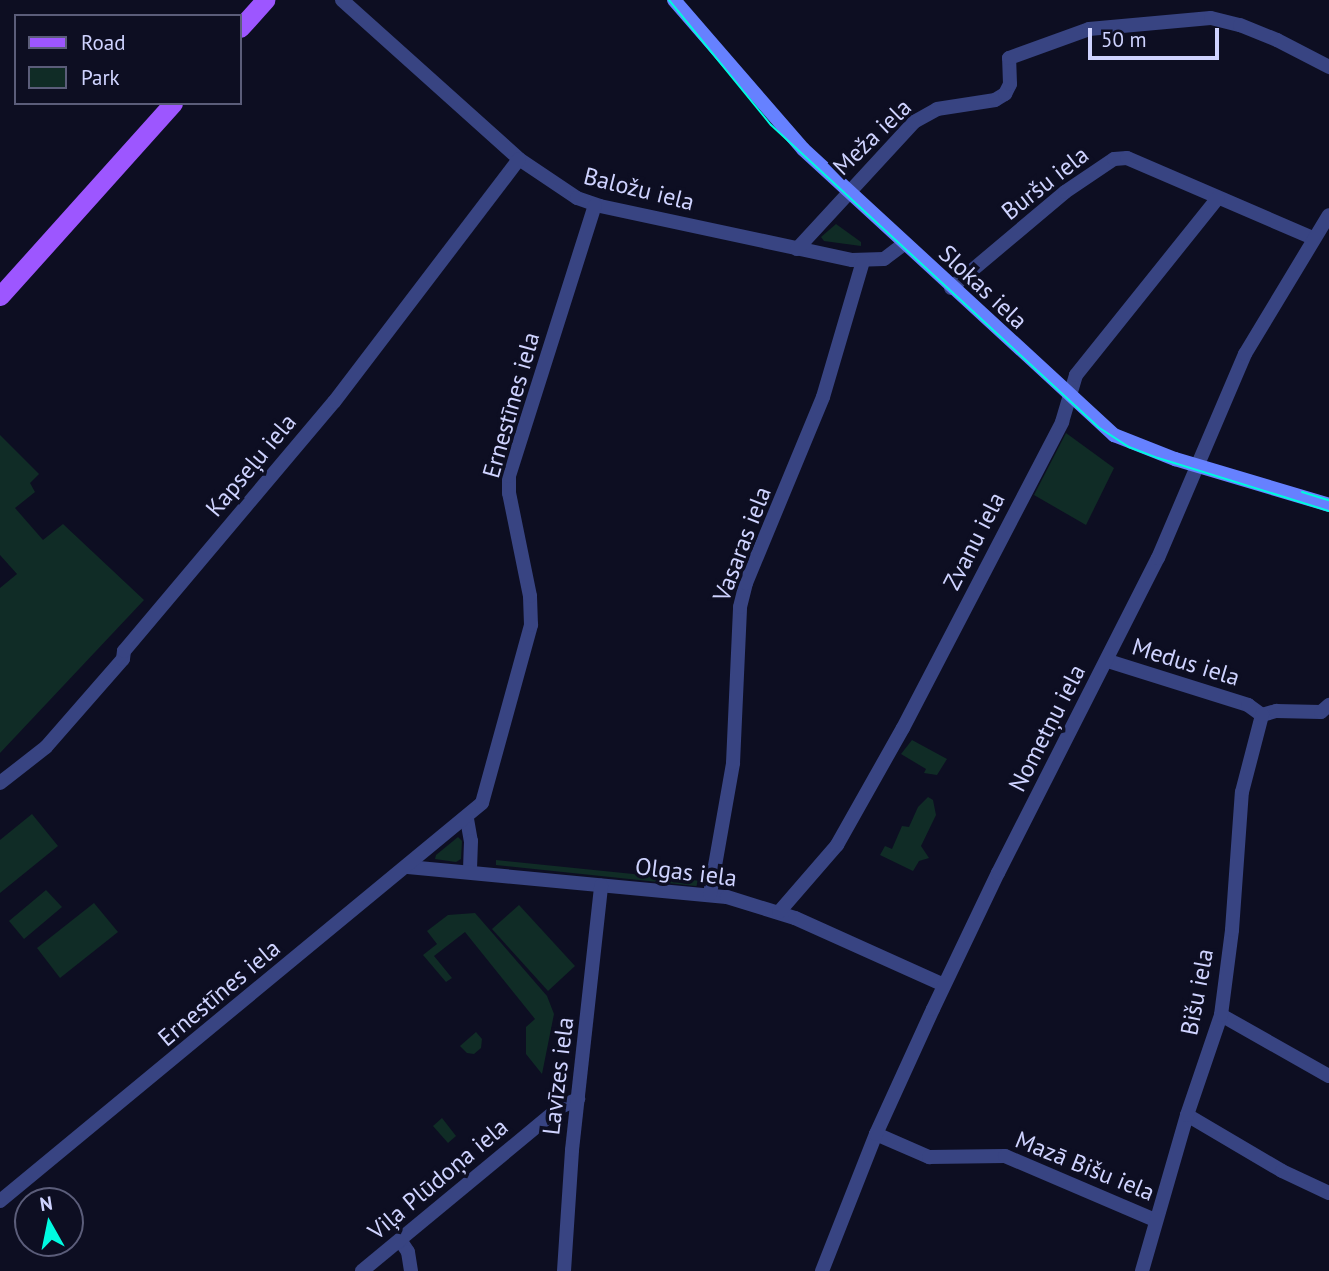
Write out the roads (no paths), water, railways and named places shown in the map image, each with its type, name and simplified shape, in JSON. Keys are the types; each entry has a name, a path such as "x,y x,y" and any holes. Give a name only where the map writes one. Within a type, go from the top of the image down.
{"main road":[{"path":"242,26 265,0"},
{"name":"Slokas iela","path":"674,0 775,120 847,192 1068,396 1114,435 1196,465 1329,505"},
{"path":"0,296 171,105"}],"street":[{"name":"Baložu iela","path":"342,0 519,159 562,191 595,205 863,261 884,259 904,244"},
{"name":"Meža iela","path":"797,249 914,122 937,109 995,100 1005,94 1010,84 1009,58 1089,29 1211,18 1240,25 1277,40 1329,67"},
{"name":"Buršu iela","path":"951,288 1065,192 1114,159 1126,158 1218,198"},
{"name":"Kapseļu iela","path":"0,783 46,747 123,659 124,651 334,402 519,159"},
{"path":"1218,198 1313,238"},
{"name":"Zvanu iela","path":"779,912 837,845 903,728 1062,422 1076,374 1218,198"},
{"name":"Ernestīnes iela","path":"0,1201 467,819 482,803 531,625 530,596 509,492 509,476 595,205"},
{"name":"Nometņu iela","path":"822,1271 876,1134 944,985 1158,558 1245,354 1329,215"},
{"name":"Vasaras iela","path":"710,894 730,790 740,607 746,583 823,397 863,261"},
{"name":"Medus iela","path":"1108,662 1248,705 1262,715 1276,711 1321,712 1329,705"},
{"name":"Bišu iela","path":"1142,1271 1187,1115 1221,1015 1233,917 1242,792 1262,715"},
{"path":"467,819 471,841 470,872"},
{"name":"Olgas iela","path":"408,867 710,894 779,912 944,985"},
{"name":"Lavīzes iela","path":"564,1271 578,1099 601,886"},
{"path":"1221,1015 1329,1076"},
{"name":"Viļa Plūdoņa iela","path":"362,1271 560,1107 578,1099"},
{"path":"1187,1115 1282,1171 1329,1193"},
{"name":"Mazā Bišu iela","path":"876,1134 929,1157 1005,1156 1156,1220"},
{"path":"400,1240 408,1252 411,1271"}],"tram line":[{"path":"669,0 771,125 1098,427 1129,447 1158,458 1329,511"},
{"path":"1302,492 1329,500"}]}
